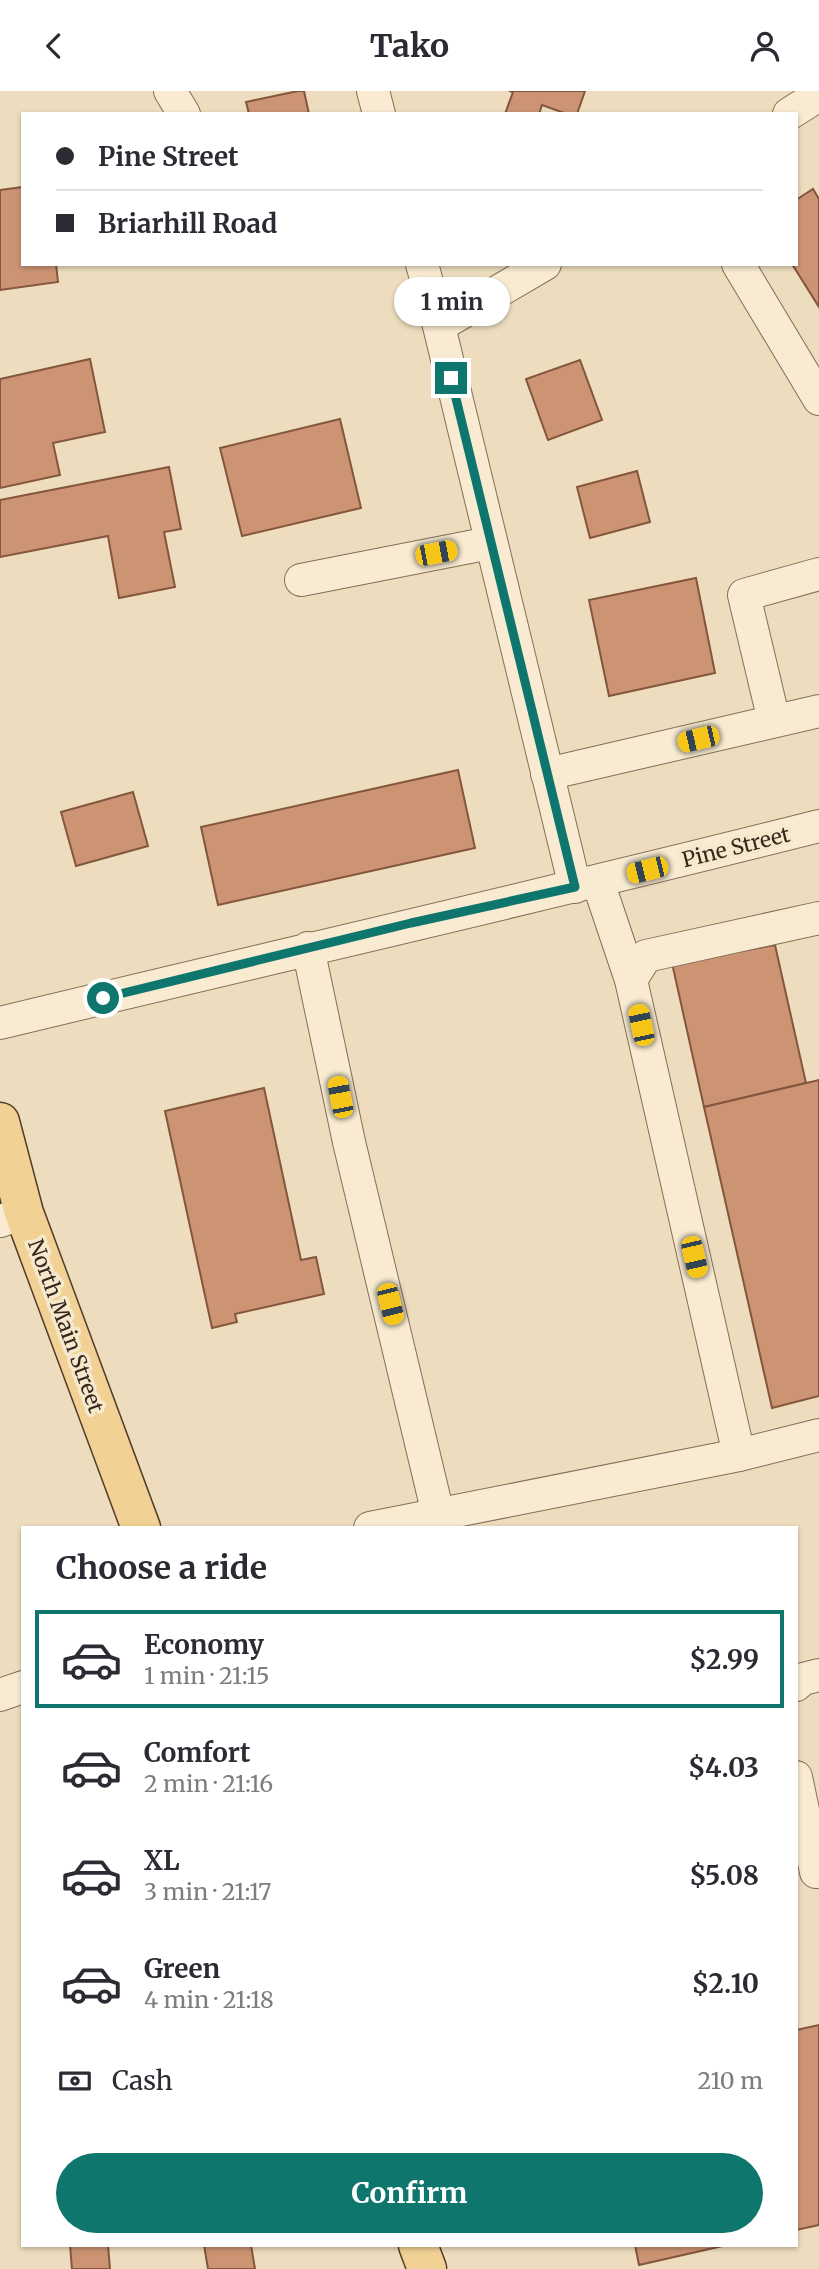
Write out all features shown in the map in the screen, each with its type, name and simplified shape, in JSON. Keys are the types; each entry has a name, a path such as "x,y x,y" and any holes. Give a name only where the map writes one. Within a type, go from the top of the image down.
{"main road":[{"name":"North Main Street","path":"0,1122 12,1217 140,1526"},
{"path":"419,2247 428,2269"}],"street":[{"path":"170,91 183,112"},
{"path":"373,91 378,112"},
{"path":"792,112 819,95"},
{"path":"423,266 547,774 586,885 631,980 739,1455"},
{"path":"439,326 542,266"},
{"path":"739,266 819,399"},
{"path":"301,580 490,543"},
{"path":"774,721 744,595 819,574"},
{"path":"547,774 819,711"},
{"name":"Pine Street","path":"0,1023 308,948 586,885 819,826"},
{"path":"631,980 646,956 819,918"},
{"path":"308,948 349,1142 438,1514"},
{"path":"380,1526 739,1455 819,1435"},
{"path":"798,1683 803,1679 819,1675"},
{"path":"0,1695 21,1688"},
{"path":"798,1790 811,1874"}],"building":[{"path":"304,91 309,112 248,112 246,102"},
{"path":"509,91 585,91 578,112 561,112 542,105 540,112 506,112 513,92"},
{"path":"21,187 21,266 56,266 58,282 0,290 0,190"},
{"path":"813,189 819,199 819,307 793,266 798,266 798,199"},
{"path":"90,359 105,432 53,443 60,475 0,488 0,379"},
{"path":"580,360 602,420 548,440 526,379"},
{"path":"340,419 361,508 242,536 220,448"},
{"path":"169,467 181,529 164,532 175,587 119,598 108,536 0,557 0,500"},
{"path":"637,471 650,522 590,538 577,487"},
{"path":"696,578 715,673 609,696 589,600"},
{"path":"458,770 475,848 218,905 201,827"},
{"path":"133,792 148,846 76,866 61,812"},
{"path":"775,945 806,1083 704,1107 672,963"},
{"path":"819,1080 819,1396 772,1408 704,1107"},
{"path":"264,1088 301,1260 316,1257 324,1294 235,1314 237,1322 212,1328 165,1111"},
{"path":"819,2025 819,2225 798,2230 798,2030"},
{"path":"70,2247 108,2247 110,2269 72,2269"},
{"path":"204,2247 251,2247 255,2269 208,2269"},
{"path":"635,2247 718,2247 639,2265"}],"route":[{"path":"103,998 411,923 575,887 451,378"}]}
